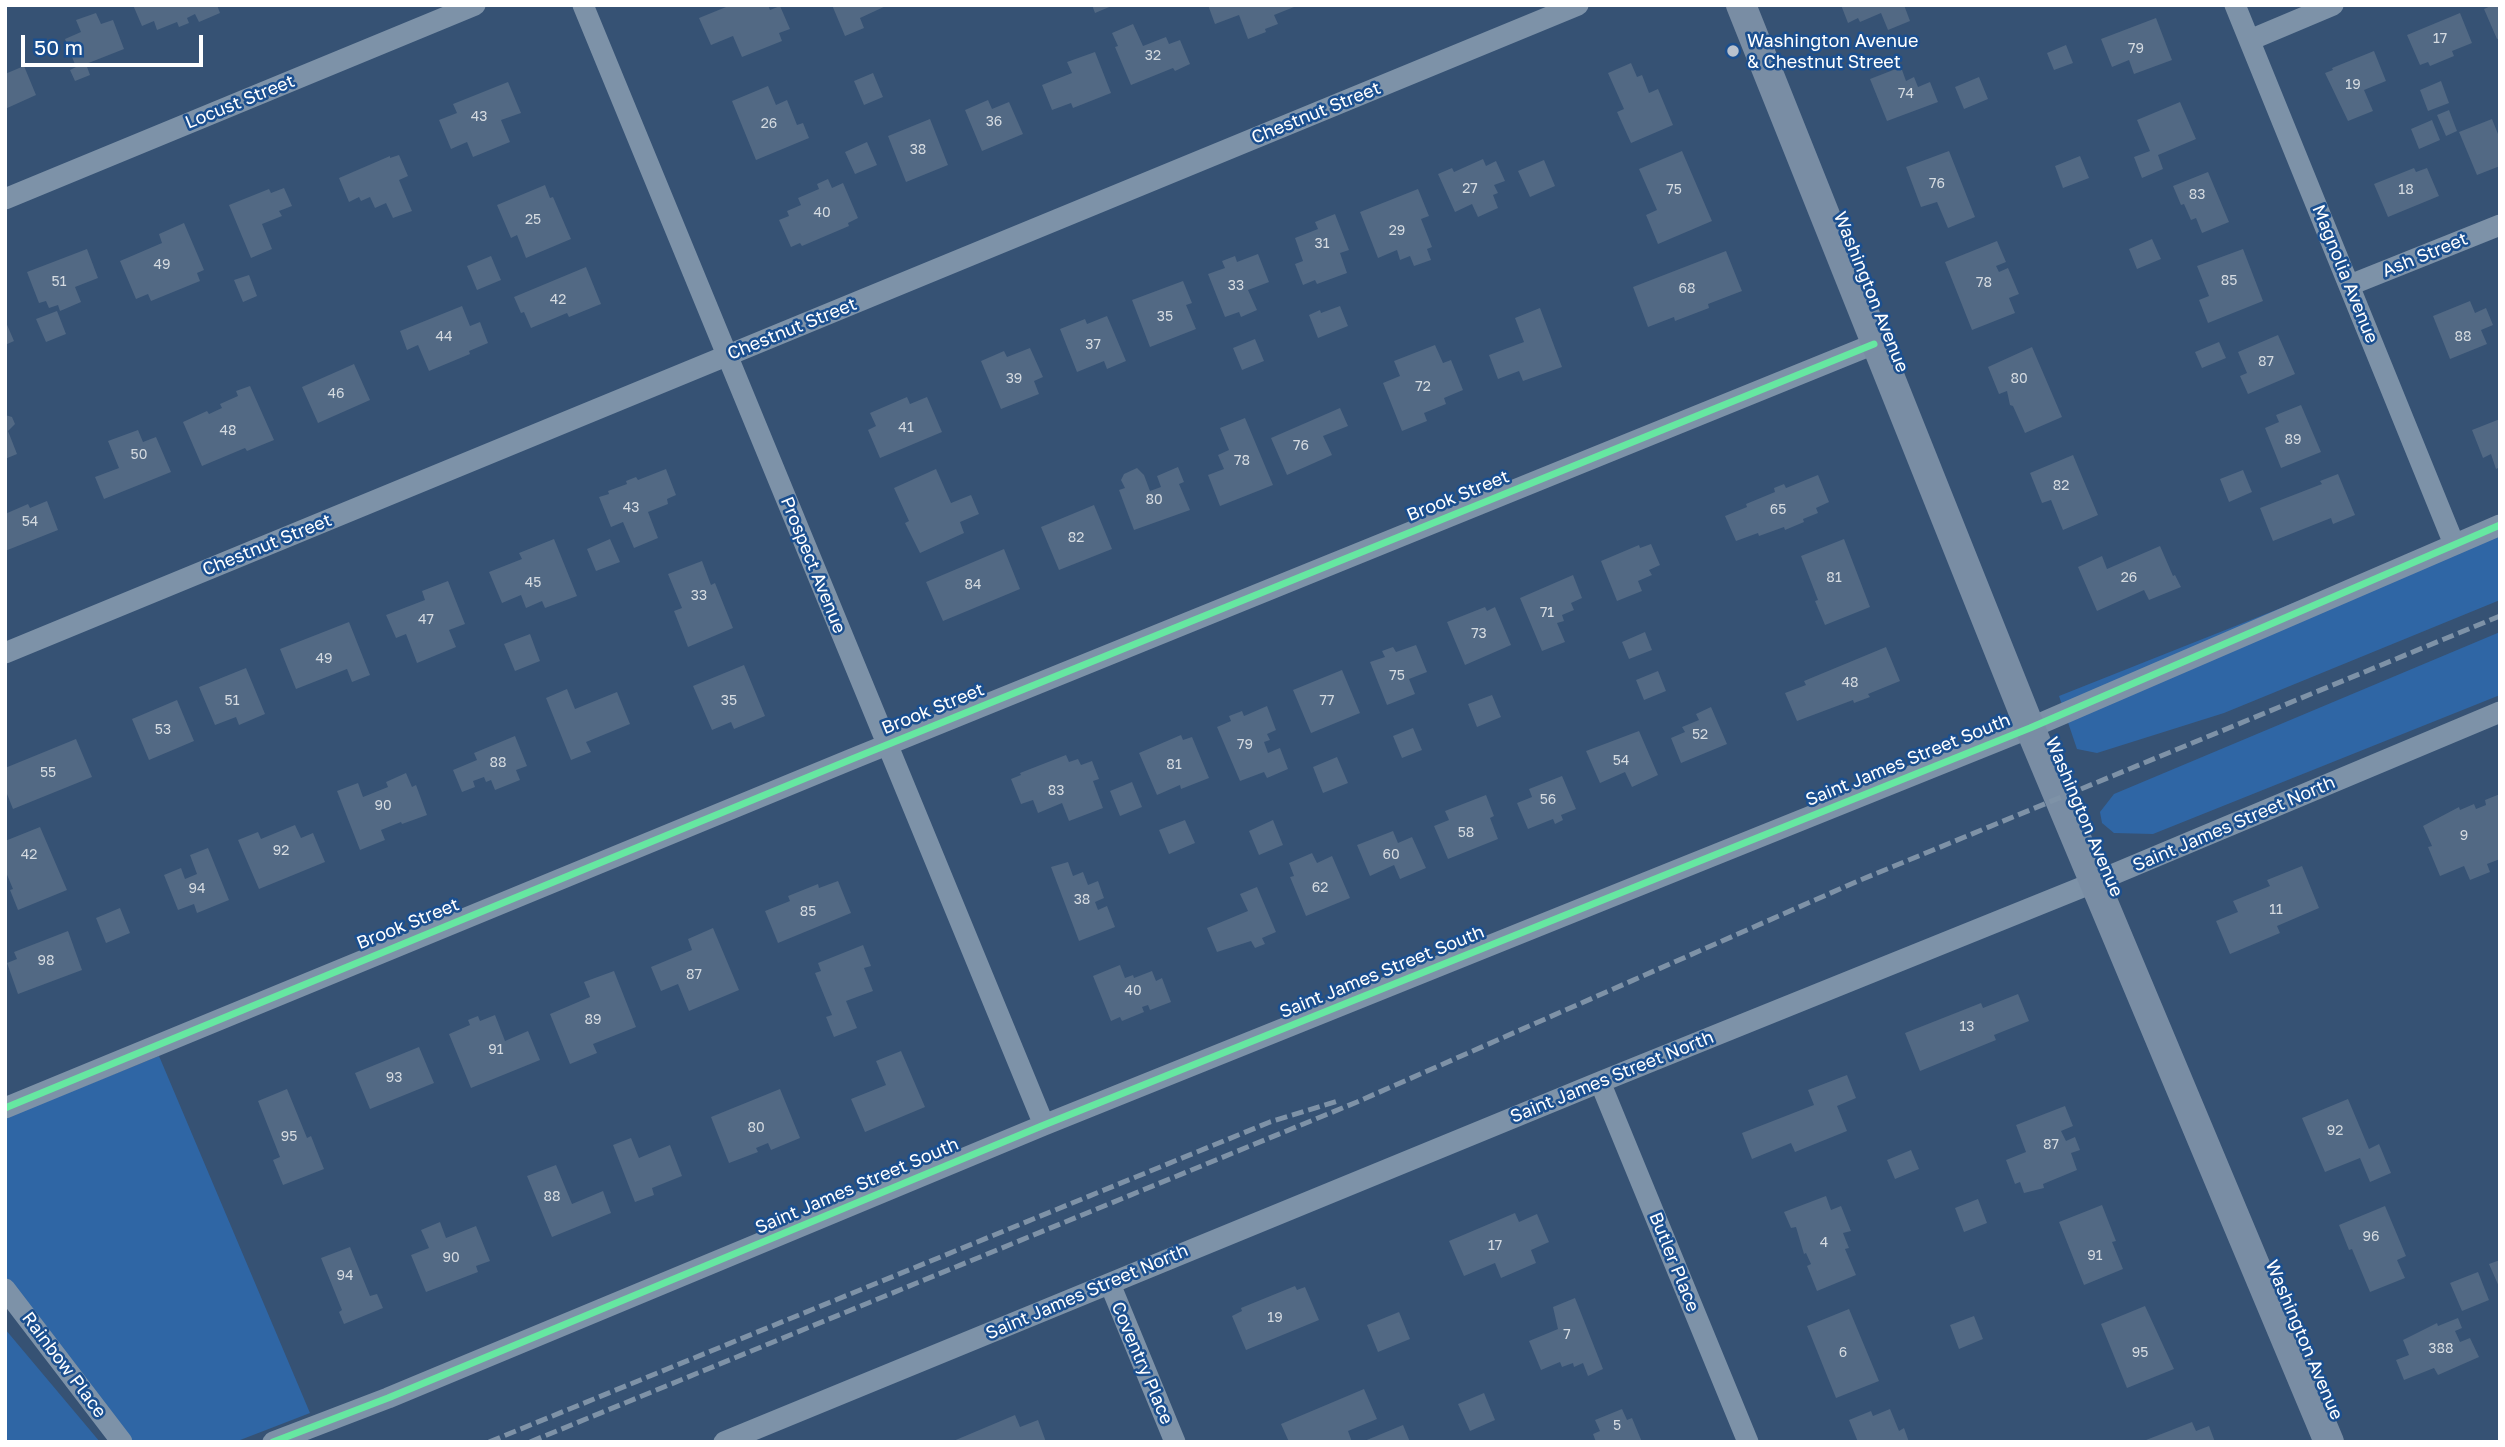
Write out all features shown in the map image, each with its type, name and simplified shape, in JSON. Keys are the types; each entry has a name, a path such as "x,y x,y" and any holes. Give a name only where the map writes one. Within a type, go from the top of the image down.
{"main road":[{"name":"Washington Avenue","path":"1741,5 1874,344 2030,728 2329,1442"}],"street":[{"name":"Locust Street","path":"5,199 475,5"},
{"name":"Prospect Avenue","path":"583,5 1044,1125"},
{"name":"Chestnut Street","path":"5,653 1578,5"},
{"name":"Magnolia Avenue","path":"2235,5 2454,544"},
{"path":"2250,40 2333,5"},
{"name":"Ash Street","path":"2350,285 2500,225"},
{"name":"Brook Street","path":"5,1108 887,744 1874,344"},
{"name":"Saint James Street South","path":"273,1442 388,1398 1044,1125 2030,728 2500,525"},
{"name":"Saint James Street North","path":"724,1442 2095,882 2500,712"},
{"name":"Butler Place","path":"1600,1082 1748,1442"},
{"name":"Coventry Place","path":"1110,1284 1175,1442"},
{"name":"Rainbow Place","path":"5,1289 122,1442"}],"shaded area":[{"path":"2500,521 2500,600 2224,713 2097,753 2077,749 2059,696"},
{"path":"2500,632 2500,695 2153,834 2114,833 2102,823 2100,812 2114,794"},
{"path":"159,1056 310,1413 235,1442 133,1442 5,1281 5,1118"},
{"path":"5,1329 100,1442 5,1442"}],"building":[{"path":"133,5 217,5 220,13 199,22 195,14 187,18 189,23 179,27 177,22 157,30 154,21 142,26"},
{"path":"731,5 768,5 770,10 780,6 790,29 779,33 782,41 742,57 733,36 711,45 699,18"},
{"path":"832,5 888,5 860,18 864,28 845,36"},
{"path":"1092,5 1114,5 1095,13"},
{"path":"1208,5 1299,5 1274,15 1278,24 1248,39 1239,15 1215,24"},
{"path":"1841,5 1904,5 1910,21 1888,30 1881,13 1860,22 1858,18 1848,23"},
{"path":"2500,5 2500,38 2497,39 2484,9"},
{"path":"96,13 101,24 113,20 124,49 86,64 90,75 75,81 70,70 76,67 65,39 81,32 76,20"},
{"path":"2460,13 2472,43 2452,51 2454,56 2430,66 2428,62 2420,65 2407,35"},
{"path":"2156,18 2172,60 2134,74 2129,60 2112,67 2101,39"},
{"path":"1133,24 1143,46 1166,37 1169,44 1180,40 1190,64 1131,85 1112,33"},
{"path":"2066,45 2073,63 2054,70 2047,53"},
{"path":"2374,51 2386,81 2364,90 2373,111 2348,121 2325,73"},
{"path":"1095,52 1111,93 1073,108 1071,103 1052,110 1042,85 1072,73 1067,62"},
{"path":"1631,63 1637,77 1642,75 1649,93 1658,89 1673,125 1631,143 1617,112 1624,109 1608,73"},
{"path":"24,66 36,95 5,109 5,74"},
{"path":"1901,67 1906,81 1914,77 1918,87 1930,82 1938,102 1887,121 1870,79"},
{"path":"873,73 883,97 864,105 854,81"},
{"path":"1979,77 1988,99 1964,109 1955,87"},
{"path":"2441,81 2449,103 2428,111 2420,90"},
{"path":"508,82 521,113 501,120 510,142 473,157 467,142 451,149 439,120 457,113 453,104"},
{"path":"768,86 776,105 787,100 797,125 803,123 809,138 756,160 732,101"},
{"path":"988,100 992,109 1009,102 1023,134 982,151 965,110"},
{"path":"2180,102 2196,139 2158,155 2163,169 2142,178 2134,157 2150,151 2137,120"},
{"path":"2449,110 2457,131 2446,136 2437,115"},
{"path":"930,119 948,165 906,182 888,136"},
{"path":"2492,119 2500,139 2500,166 2477,175 2459,132"},
{"path":"2432,120 2440,140 2419,149 2411,129"},
{"path":"867,142 877,165 855,174 845,152"},
{"path":"1682,151 1712,221 1658,244 1646,215 1657,210 1639,169"},
{"path":"1949,151 1975,217 1948,228 1937,202 1921,207 1906,167"},
{"path":"399,155 408,176 399,180 412,211 393,218 386,203 375,208 370,197 361,201 359,197 349,202 339,178 390,156"},
{"path":"2080,156 2089,178 2063,188 2055,166"},
{"path":"1483,159 1486,166 1496,161 1505,181 1494,185 1498,193 1493,195 1498,208 1478,217 1472,204 1455,212 1438,174 1452,168 1454,172"},
{"path":"1544,160 1555,186 1530,197 1518,171"},
{"path":"2414,168 2416,172 2427,168 2439,196 2388,217 2374,184"},
{"path":"2208,172 2229,222 2202,233 2196,218 2191,220 2184,204 2181,205 2173,186"},
{"path":"828,179 832,188 843,183 858,218 848,223 849,226 802,246 800,243 791,247 779,220 789,216 787,211 801,205 798,198 819,189 817,184"},
{"path":"545,185 571,239 526,258 517,235 511,238 497,205"},
{"path":"284,188 292,206 279,211 282,216 262,224 272,249 251,258 229,205 269,189 271,193"},
{"path":"1418,189 1429,216 1421,219 1432,247 1427,249 1431,260 1414,266 1410,256 1400,260 1397,250 1378,258 1360,212"},
{"path":"1335,214 1349,250 1340,253 1347,273 1317,284 1315,280 1303,285 1295,264 1303,261 1295,238 1318,229 1315,222"},
{"path":"184,223 204,270 197,273 200,281 151,301 148,294 136,299 120,261 162,243 159,234"},
{"path":"2152,239 2161,259 2137,269 2129,249"},
{"path":"1997,241 2006,262 1996,266 1999,272 2008,268 2019,294 2009,298 2015,313 1972,330 1945,262"},
{"path":"87,249 98,278 75,287 81,302 60,311 58,305 49,308 46,301 39,303 27,272"},
{"path":"2243,249 2263,301 2208,323 2199,300 2209,296 2197,266"},
{"path":"1726,251 1742,291 1708,304 1709,308 1675,321 1674,317 1648,327 1633,287"},
{"path":"1258,254 1269,282 1248,290 1257,310 1241,317 1239,312 1225,317 1208,274 1225,268 1222,261 1235,256 1237,262"},
{"path":"491,256 501,280 477,290 467,266"},
{"path":"586,267 601,304 569,317 567,313 531,328 514,297"},
{"path":"249,275 257,296 243,302 234,280"},
{"path":"1183,281 1192,303 1186,305 1196,329 1150,347 1132,300"},
{"path":"2470,301 2475,313 2486,308 2493,325 2481,330 2487,344 2450,359 2433,316"},
{"path":"462,306 470,326 480,322 488,343 469,351 470,354 429,371 418,345 407,350 400,331"},
{"path":"1340,306 1348,326 1318,338 1309,315"},
{"path":"1540,308 1562,367 1523,381 1519,371 1498,379 1489,355 1524,342 1515,318"},
{"path":"57,311 66,334 46,342 36,319"},
{"path":"1107,316 1126,361 1107,369 1104,361 1077,372 1060,329 1085,319 1087,324"},
{"path":"5,320 14,341 5,345"},
{"path":"2278,335 2295,374 2248,394 2240,376 2247,373 2238,352"},
{"path":"1255,339 1264,361 1242,370 1233,348"},
{"path":"2219,342 2226,358 2202,368 2195,352"},
{"path":"1435,345 1443,363 1451,360 1463,390 1444,398 1446,404 1424,413 1427,421 1402,431 1383,383 1400,376 1394,361"},
{"path":"2032,347 2062,417 2025,433 2013,406 2010,405 2007,391 1999,394 1988,367"},
{"path":"1030,348 1043,377 1034,381 1039,394 1001,409 981,361 1004,351 1007,357"},
{"path":"354,364 370,400 318,423 302,387"},
{"path":"250,386 274,440 247,451 245,448 202,466 183,422 207,411 209,414 222,408 220,404 238,396 236,391"},
{"path":"907,397 910,404 927,397 942,432 880,458 868,430 876,426 870,413"},
{"path":"2301,405 2321,452 2281,468 2265,428 2279,422 2276,415"},
{"path":"1340,408 1348,426 1323,436 1332,455 1287,475 1271,438"},
{"path":"5,415 12,417 15,424 8,431 17,454 5,459"},
{"path":"1245,418 1273,485 1220,506 1208,475 1224,469 1218,455 1229,450 1220,428"},
{"path":"2500,419 2500,467 2496,469 2491,454 2483,458 2472,430"},
{"path":"138,430 143,442 156,437 171,472 104,499 95,477 119,468 108,441"},
{"path":"2073,455 2098,515 2063,530 2051,500 2042,503 2030,473"},
{"path":"1178,467 1184,482 1179,484 1190,510 1134,530 1119,490 1125,488 1121,480 1124,474 1137,468 1144,475 1150,491 1161,487 1157,476"},
{"path":"666,469 676,495 667,499 668,504 648,512 658,538 634,548 623,522 611,527 599,497 627,484 626,481 636,477 638,480"},
{"path":"936,469 951,503 971,495 979,514 960,522 964,533 920,553 905,523 909,521 894,488"},
{"path":"2243,470 2252,492 2229,502 2220,479"},
{"path":"2338,474 2355,515 2333,524 2331,518 2273,541 2260,508 2322,484 2320,481"},
{"path":"1818,475 1829,502 1816,508 1818,513 1785,530 1784,527 1736,541 1725,516 1775,492 1774,488 1784,484 1786,488"},
{"path":"47,501 58,530 5,551 5,514 28,504 30,508"},
{"path":"1094,505 1112,549 1059,570 1041,527"},
{"path":"554,539 577,596 545,608 542,601 526,608 521,595 502,603 489,572 522,559 519,553"},
{"path":"610,539 620,562 596,571 587,549"},
{"path":"1844,539 1870,607 1825,625 1801,556"},
{"path":"1651,544 1660,565 1649,570 1652,575 1638,581 1642,591 1617,601 1601,561 1639,545 1640,548"},
{"path":"2160,546 2173,576 2175,575 2181,587 2149,600 2144,590 2097,611 2078,567 2102,556 2107,569"},
{"path":"1004,549 1020,589 943,621 926,582"},
{"path":"702,561 711,585 715,583 733,628 688,647 674,611 682,608 668,574"},
{"path":"1573,575 1582,598 1571,603 1574,610 1562,615 1564,621 1557,623 1565,642 1542,651 1520,598"},
{"path":"448,581 465,624 449,630 456,647 417,663 406,634 396,638 386,615 425,600 422,591"},
{"path":"1485,607 1487,611 1495,607 1511,645 1465,665 1447,622"},
{"path":"349,622 370,675 352,682 347,669 296,689 280,649"},
{"path":"1645,632 1652,650 1629,659 1622,642"},
{"path":"530,634 540,661 515,671 504,644"},
{"path":"1416,645 1427,672 1409,679 1415,694 1387,705 1370,662 1385,657 1382,651 1393,647 1396,652"},
{"path":"1886,647 1900,681 1868,694 1870,697 1854,703 1853,700 1797,721 1785,693 1806,685 1804,681"},
{"path":"744,665 765,716 734,729 731,722 712,730 693,686"},
{"path":"246,668 265,714 239,725 236,717 215,725 199,687"},
{"path":"1342,670 1360,713 1311,733 1293,690"},
{"path":"1658,671 1666,691 1644,700 1636,680"},
{"path":"567,689 575,709 617,692 630,724 586,742 591,752 571,760 546,698"},
{"path":"1492,695 1501,717 1477,727 1468,704"},
{"path":"177,700 194,741 149,760 132,719"},
{"path":"1267,706 1276,730 1267,734 1270,740 1264,742 1268,753 1280,748 1288,769 1267,778 1264,772 1240,781 1217,727 1231,721 1229,716 1242,711 1244,716"},
{"path":"1711,707 1727,744 1681,763 1671,738 1685,732 1682,727 1699,720 1696,714"},
{"path":"1413,728 1422,750 1402,758 1393,736"},
{"path":"1639,731 1658,775 1632,787 1625,772 1600,783 1586,751"},
{"path":"1181,735 1183,740 1192,737 1209,778 1181,789 1180,785 1157,795 1139,753"},
{"path":"515,736 527,766 516,770 520,780 495,790 491,780 486,782 484,777 473,781 475,787 462,792 453,770 477,760 474,753"},
{"path":"76,739 92,777 13,809 5,789 5,768"},
{"path":"1066,755 1069,762 1078,759 1081,765 1092,761 1099,779 1093,781 1103,808 1069,821 1062,803 1038,813 1033,800 1021,804 1011,779"},
{"path":"1337,757 1348,783 1323,793 1313,767"},
{"path":"406,773 412,787 416,785 427,815 381,830 385,840 360,850 337,791 358,783 363,797 388,787 386,782"},
{"path":"1562,776 1576,809 1561,815 1563,820 1555,824 1553,819 1528,829 1517,803 1532,797 1529,789"},
{"path":"1132,782 1142,807 1120,816 1110,791"},
{"path":"2500,794 2500,859 2487,864 2490,872 2470,880 2464,866 2440,876 2423,826 2459,807 2460,810 2474,804 2476,809 2486,805 2485,800"},
{"path":"1486,795 1494,816 1490,818 1498,839 1448,859 1434,826 1449,820 1445,811"},
{"path":"1185,820 1195,843 1169,854 1159,830"},
{"path":"1273,820 1283,845 1259,855 1249,831"},
{"path":"295,825 301,838 313,833 325,862 259,889 238,840 258,832 261,839"},
{"path":"40,827 67,890 18,910 5,870 5,841"},
{"path":"1393,831 1398,843 1412,837 1426,868 1400,879 1394,865 1370,876 1357,845"},
{"path":"208,848 229,900 197,913 194,904 178,910 164,875 181,868 185,879 197,874 190,855"},
{"path":"1312,853 1317,863 1332,856 1350,898 1306,916 1290,877 1294,876 1289,863"},
{"path":"1068,862 1073,876 1083,872 1088,885 1098,881 1104,898 1095,902 1098,910 1107,906 1115,927 1079,941 1051,867"},
{"path":"2302,866 2319,908 2277,926 2280,933 2230,954 2216,921 2238,912 2233,901 2270,886 2267,880"},
{"path":"838,881 851,913 778,943 765,911 790,901 788,896 818,884 819,888"},
{"path":"1257,887 1276,932 1262,938 1265,944 1255,948 1251,941 1217,952 1207,928 1248,911 1240,894"},
{"path":"120,908 130,933 106,943 96,918"},
{"path":"713,928 739,990 689,1011 678,984 661,991 651,967 692,950 688,939"},
{"path":"68,931 82,970 18,994 7,963 17,959 14,952"},
{"path":"863,945 871,966 864,968 873,991 846,1001 857,1028 834,1037 826,1017 832,1015 815,973 821,971 818,963"},
{"path":"1120,965 1125,978 1133,975 1134,978 1152,971 1156,981 1162,978 1171,1002 1150,1010 1148,1005 1142,1007 1144,1012 1122,1021 1120,1017 1111,1021 1093,976"},
{"path":"614,971 636,1027 593,1044 597,1053 570,1064 550,1014 590,997 584,982"},
{"path":"2018,994 2029,1021 1994,1035 1996,1040 1920,1071 1905,1033 1981,1003 1983,1008"},
{"path":"495,1015 505,1041 528,1031 540,1060 471,1088 449,1034 470,1025 468,1020 478,1016 480,1021"},
{"path":"419,1047 434,1083 370,1109 355,1073"},
{"path":"901,1051 925,1107 865,1132 851,1099 886,1085 876,1061"},
{"path":"1847,1075 1856,1098 1837,1106 1847,1131 1795,1152 1791,1143 1752,1159 1742,1133 1814,1105 1808,1090"},
{"path":"287,1089 307,1138 311,1136 324,1169 283,1185 273,1160 280,1157 258,1101"},
{"path":"780,1089 800,1138 771,1150 768,1143 756,1148 758,1152 729,1163 711,1117"},
{"path":"2348,1099 2369,1149 2379,1144 2391,1173 2370,1182 2360,1158 2325,1172 2302,1118"},
{"path":"2065,1106 2073,1126 2061,1131 2066,1141 2075,1137 2080,1150 2071,1153 2077,1170 2043,1184 2044,1188 2024,1193 2020,1182 2015,1184 2006,1160 2026,1152 2016,1125"},
{"path":"631,1138 639,1158 670,1145 682,1176 652,1188 654,1195 635,1202 613,1145"},
{"path":"1911,1150 1919,1169 1895,1179 1887,1160"},
{"path":"556,1165 572,1204 603,1191 611,1213 552,1237 527,1176"},
{"path":"1826,1196 1831,1210 1841,1206 1851,1231 1843,1233 1849,1248 1845,1249 1856,1275 1817,1291 1807,1266 1811,1264 1806,1253 1804,1254 1796,1227 1791,1228 1784,1212"},
{"path":"1978,1199 1987,1223 1964,1232 1955,1208"},
{"path":"2102,1205 2123,1269 2084,1285 2059,1222"},
{"path":"2385,1206 2406,1256 2397,1260 2405,1278 2370,1292 2339,1225"},
{"path":"1515,1213 1519,1222 1537,1214 1549,1242 1531,1250 1536,1263 1501,1278 1495,1263 1464,1276 1449,1241"},
{"path":"440,1222 446,1238 476,1226 490,1261 476,1266 478,1272 426,1292 411,1255 429,1248 421,1230"},
{"path":"350,1247 370,1296 377,1294 383,1308 344,1324 339,1312 342,1310 321,1258"},
{"path":"2500,1260 2500,1289 2489,1264"},
{"path":"2478,1272 2489,1300 2462,1311 2450,1283"},
{"path":"1295,1286 1297,1290 1305,1287 1319,1320 1246,1350 1232,1316 1242,1311 1241,1308"},
{"path":"1575,1298 1603,1369 1588,1376 1583,1363 1574,1367 1573,1363 1562,1367 1560,1362 1541,1370 1529,1341 1558,1329 1553,1307"},
{"path":"2145,1306 2174,1369 2127,1388 2101,1324"},
{"path":"1849,1309 1879,1381 1836,1398 1807,1326"},
{"path":"1399,1312 1410,1339 1378,1352 1367,1325"},
{"path":"1974,1316 1983,1339 1959,1349 1950,1325"},
{"path":"2458,1318 2462,1328 2455,1331 2460,1342 2470,1338 2479,1357 2438,1375 2434,1368 2404,1380 2396,1360 2409,1355 2403,1340 2437,1323 2438,1326"},
{"path":"1364,1389 1377,1419 1348,1431 1352,1442 1289,1442 1281,1424"},
{"path":"1484,1393 1495,1420 1470,1431 1458,1404"},
{"path":"1622,1409 1627,1420 1632,1418 1642,1442 1596,1442 1593,1434 1600,1431 1595,1420"},
{"path":"1890,1409 1899,1431 1904,1428 1909,1442 1858,1442 1849,1420 1871,1411 1873,1416"},
{"path":"1015,1415 1020,1427 1038,1420 1046,1442 951,1442"},
{"path":"2192,1422 2196,1431 2209,1426 2215,1442 2141,1442"},
{"path":"1403,1425 1410,1442 1362,1442"}],"railway":[{"path":"530,1442 1357,1102 1858,881 2500,616"},
{"path":"489,1442 1270,1122 1338,1101"}],"cycle path":[{"path":"5,1108 852,759 1874,344"},
{"path":"273,1442 388,1398 1044,1125 2030,728 2500,525"}],"place":[{"name":"Washington Avenue & Chestnut Street","path":"1733,51"}]}
